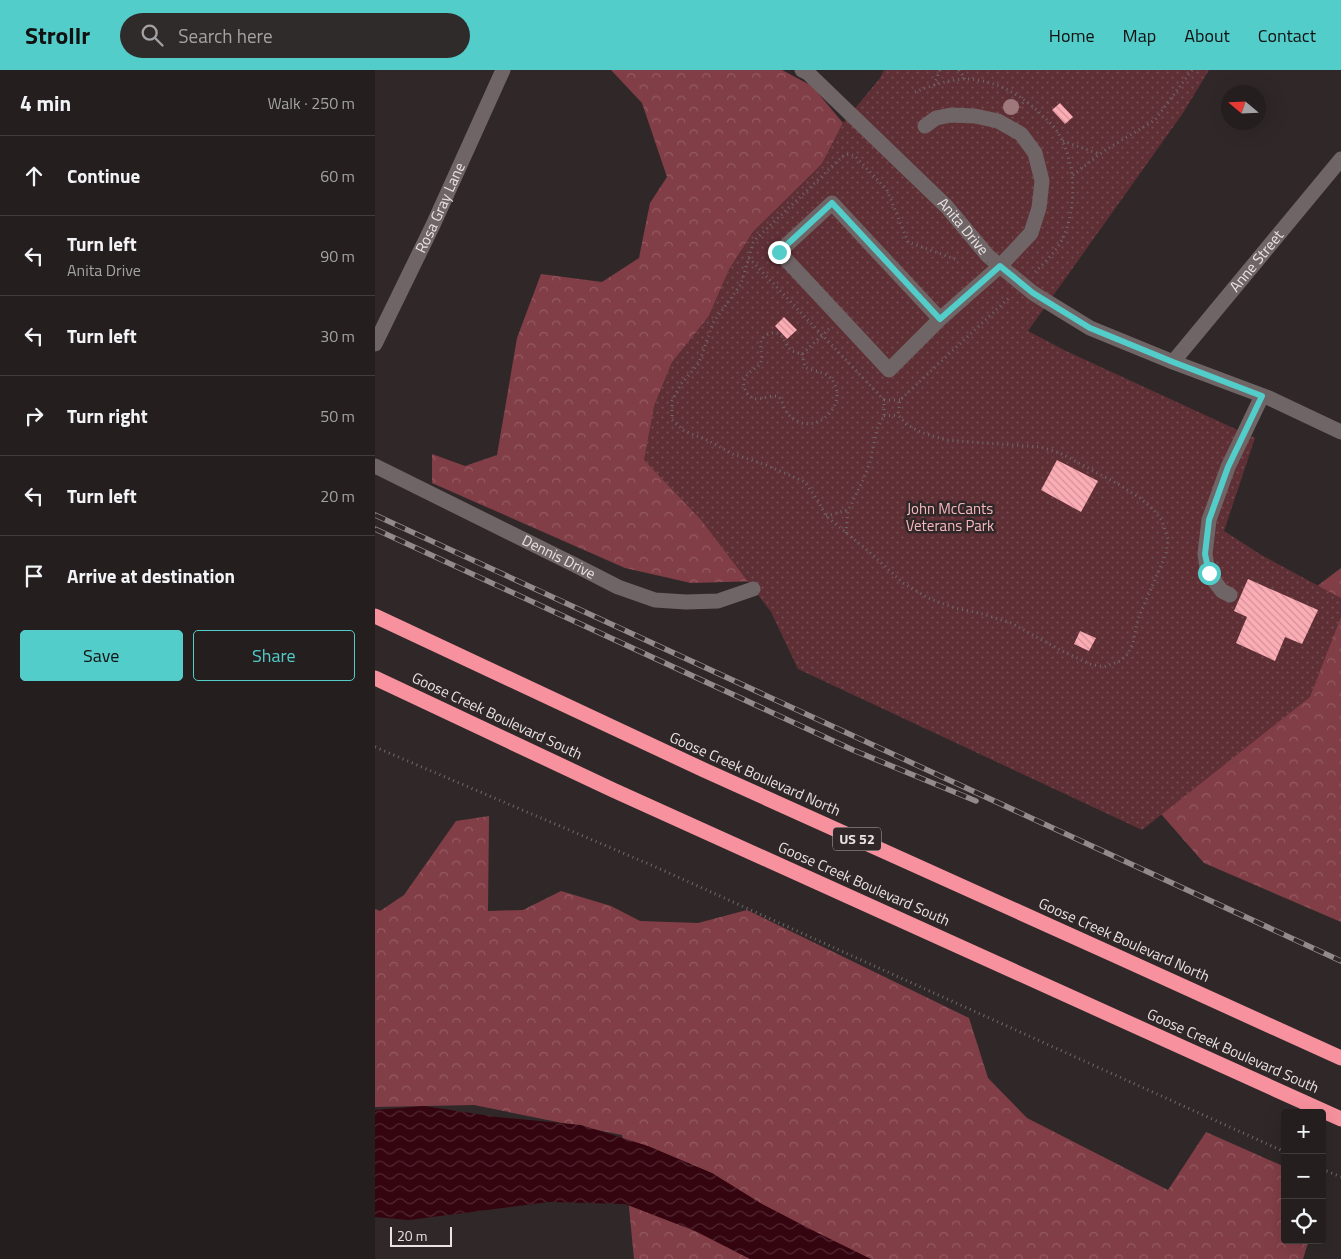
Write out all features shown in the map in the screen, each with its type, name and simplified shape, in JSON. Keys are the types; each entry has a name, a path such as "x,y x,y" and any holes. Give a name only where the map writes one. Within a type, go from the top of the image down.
{"highway":[{"name":"Goose Creek Boulevard North","path":"375,616 704,770 1341,1058"},
{"name":"Goose Creek Boulevard South","path":"375,678 622,794 1341,1119"}],"street":[{"name":"Rosa Gray Lane","path":"375,344 433,225 503,70"},
{"name":"Anita Drive","path":"806,71 947,208 988,256 1033,293 1090,328 1262,396 1341,432"},
{"path":"925,126 936,118 951,115 975,116 998,121 1021,134 1035,154 1043,180 1039,208 1031,233 1000,266 940,319 889,370 779,252 832,203 940,319"},
{"name":"Anne Street","path":"1173,362 1341,159"},
{"path":"1230,595 1222,591 1209,573 1205,554 1209,520 1228,467 1262,396"},
{"name":"Dennis Drive","path":"375,466 618,587 655,600 686,602 718,601 753,589"}],"path":[{"path":"934,85 940,70"},
{"path":"959,70 965,79"},
{"path":"1073,175 1100,154 1155,120 1192,70"},
{"path":"898,416 900,400 1047,260 1062,240 1073,200 1073,175 1061,141 1054,127 1029,102 997,85 965,79 941,83 915,92"},
{"path":"1061,141 1100,154"},
{"path":"884,416 898,416 906,424 920,432 946,440 1040,447 1060,453 1118,484 1140,498 1154,510 1162,521 1168,539 1166,554 1138,619 1133,643 1128,654 1120,661 1105,667 1090,664 1011,623 955,608 927,598 903,582 826,516 805,482 766,465 733,454 684,430 672,420 673,401 681,384 699,363 713,324 741,284 753,243 844,155 850,154 855,156 887,190 908,242 955,260"},
{"path":"749,258 884,400 884,416 877,429 870,462 848,510 846,533"},
{"path":"802,354 840,318"},
{"path":"780,334 791,350 802,354 805,367 827,375 835,386 836,401 831,413 825,419 812,423 803,423 792,418 787,414 779,397 775,395 765,398 750,396 746,392 744,382 749,372 760,364 762,360 760,347 762,339 766,335 780,334"},
{"path":"884,400 900,400"},
{"path":"826,516 848,510"},
{"path":"375,747 658,868 1281,1150"},
{"path":"1326,1171 1341,1178"}],"green space":[{"path":"611,70 782,70 812,86 843,123 822,164 753,232 729,270 709,316 671,364 760,581 691,583 625,568 432,483 432,454 465,466 497,455 517,338 541,274 602,282 639,258 650,203 667,177 642,103"},
{"name":"John McCants Veterans Park","path":"884,70 1209,70 1183,113 1028,331 1066,351 1255,438 1224,531 1263,556 1341,598 1341,617 1310,697 1142,830 798,669 771,612 701,520 644,460 654,406 671,364 709,316 729,270 753,232 822,164 843,123 880,78"},
{"path":"1341,568 1341,922 1204,863 1147,798 1304,596"},
{"path":"489,816 488,911 523,910 561,891 611,906 640,921 698,923 747,910 969,1018 988,1078 1027,1118 1168,1190 1206,1132 1281,1165 1281,1244 1308,1244 1303,1259 634,1259 622,1135 474,1105 375,1107 375,909 380,911 404,895 456,821"}],"water":[{"path":"424,1106 497,1117 581,1125 648,1146 712,1173 762,1204 871,1259 750,1259 695,1231 625,1204 549,1202 409,1220 375,1217 375,1110"}],"building":[{"path":"1060,103 1073,117 1065,124 1052,110"},
{"path":"784,317 797,330 787,339 775,326"},
{"path":"1057,460 1098,481 1081,512 1041,490"},
{"path":"1248,579 1318,610 1302,644 1285,637 1275,661 1236,643 1247,617 1234,611"},
{"path":"1080,631 1096,638 1089,651 1074,644"}],"railway":[{"path":"375,515 1341,961"},
{"path":"375,529 853,750 976,801"}],"route":[{"path":"779,252 832,203 940,319 1000,266 1033,293 1090,328 1262,396 1228,467 1209,520 1205,554 1209,573"}]}
